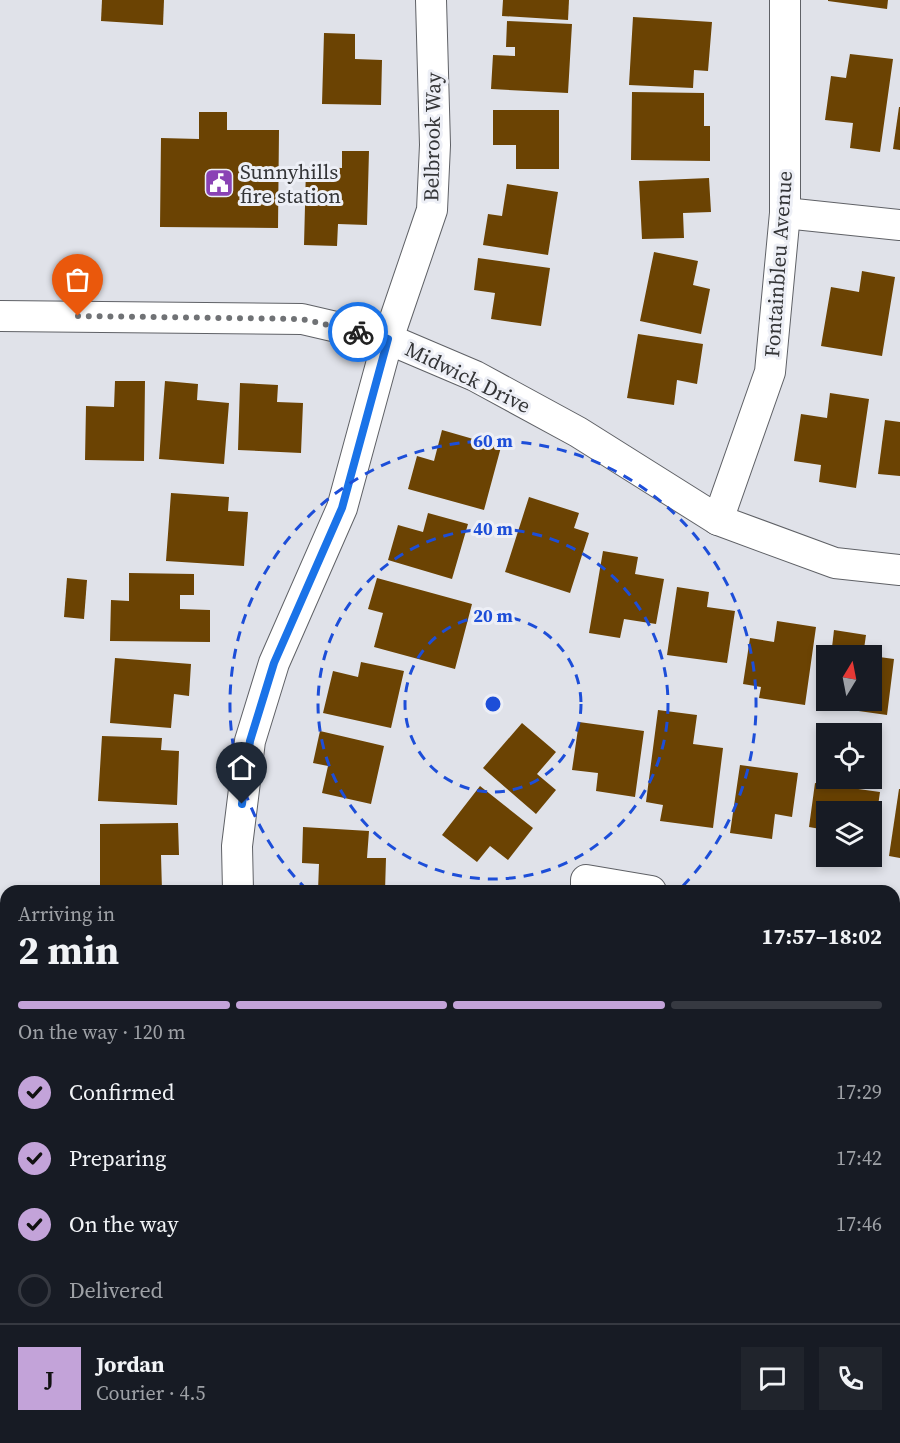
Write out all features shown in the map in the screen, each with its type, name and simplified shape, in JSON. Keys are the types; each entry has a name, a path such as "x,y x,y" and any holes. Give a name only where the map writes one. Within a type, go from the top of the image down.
{"street":[{"name":"Belbrook Way","path":"238,885 237,846 250,741 274,663 342,508 388,339 432,210 435,145 432,0"},
{"name":"Fontainbleu Avenue","path":"718,520 770,372 785,213 785,0"},
{"path":"785,213 900,225"},
{"name":"Midwick Drive","path":"0,316 302,319 388,339 475,376 567,426 718,520 835,563 900,570"}],"building":[{"path":"102,0 164,0 163,25 101,21"},
{"path":"503,0 569,0 568,20 502,16"},
{"path":"828,0 888,0 887,9"},
{"path":"633,17 712,22 708,71 694,70 693,88 629,85"},
{"path":"507,21 572,24 568,93 491,89 493,55 515,56 515,47 506,47"},
{"path":"324,33 355,34 355,59 382,60 381,105 322,104"},
{"path":"850,54 893,59 880,152 850,148 853,123 825,120 831,76 846,78"},
{"path":"632,92 704,93 704,126 710,126 710,161 631,160"},
{"path":"900,107 900,150 893,149"},
{"path":"493,110 559,110 559,169 516,169 516,145 493,145"},
{"name":"Sunnyhills fire station","path":"199,112 227,112 227,130 279,130 278,228 160,227 161,138 199,139"},
{"path":"342,151 369,151 367,225 338,224 337,246 304,245 306,167 342,168"},
{"path":"709,178 711,212 683,213 684,238 642,239 639,181"},
{"path":"507,184 558,192 548,255 483,245 488,214 502,216"},
{"path":"654,252 698,261 693,285 710,289 701,334 640,321"},
{"path":"478,258 550,268 541,326 491,319 495,293 474,290"},
{"path":"862,271 895,277 882,356 821,346 831,287 859,292"},
{"path":"638,334 703,344 697,384 677,380 674,405 627,398"},
{"path":"115,381 145,381 144,461 85,460 86,406 114,407"},
{"path":"165,381 198,384 197,400 229,403 224,464 159,459"},
{"path":"240,383 278,385 277,402 303,403 301,453 238,450"},
{"path":"830,393 869,399 856,488 819,482 821,465 794,461 801,414 827,418"},
{"path":"885,420 900,422 900,476 878,474"},
{"path":"442,430 501,447 484,510 408,489 417,456 434,461"},
{"path":"171,493 229,497 228,511 248,512 244,566 166,561"},
{"path":"529,497 579,513 574,528 589,533 570,593 505,572"},
{"path":"428,513 468,524 452,579 388,560 398,525 423,532"},
{"path":"603,551 638,557 635,574 664,579 656,624 624,619 620,638 589,633"},
{"path":"129,573 194,574 194,595 180,595 180,609 210,610 210,642 110,641 111,600 129,601"},
{"path":"67,578 87,580 84,619 64,617"},
{"path":"377,578 472,604 455,669 374,647 383,613 368,609"},
{"path":"677,587 709,592 707,607 735,611 727,663 667,655"},
{"path":"777,621 816,627 805,705 759,698 761,687 743,684 750,638 774,642"},
{"path":"834,630 866,635 865,645 832,645"},
{"path":"882,657 894,659 887,715 859,711 882,711"},
{"path":"115,658 191,664 189,696 174,694 171,728 110,723"},
{"path":"361,662 404,671 391,728 323,713 333,671 358,677"},
{"path":"658,710 697,715 693,744 723,748 713,828 660,821 663,805 646,802"},
{"path":"579,722 644,731 635,797 596,791 598,773 572,770"},
{"path":"522,723 556,752 537,774 556,790 536,814 483,768"},
{"path":"320,731 384,746 371,804 322,793 328,766 313,763"},
{"path":"102,736 162,738 161,750 179,751 177,805 98,801"},
{"path":"740,765 798,773 792,817 775,814 772,839 730,833"},
{"path":"815,783 816,789 858,789 880,792 879,801 816,801 816,828 809,827"},
{"path":"480,786 533,828 508,860 490,846 477,862 442,835"},
{"path":"900,789 900,858 889,856"},
{"path":"178,823 179,855 161,855 162,885 100,885 100,824"},
{"path":"303,827 369,831 367,858 386,858 385,885 318,885 319,864 302,863"}],"way so far":[{"path":"78,316 302,319 358,332"}],"place":[{"name":"Sunnyhills fire station","path":"219,183"}],"route":[{"path":"242,804 250,741 274,663 342,508 388,339 358,332"}]}
